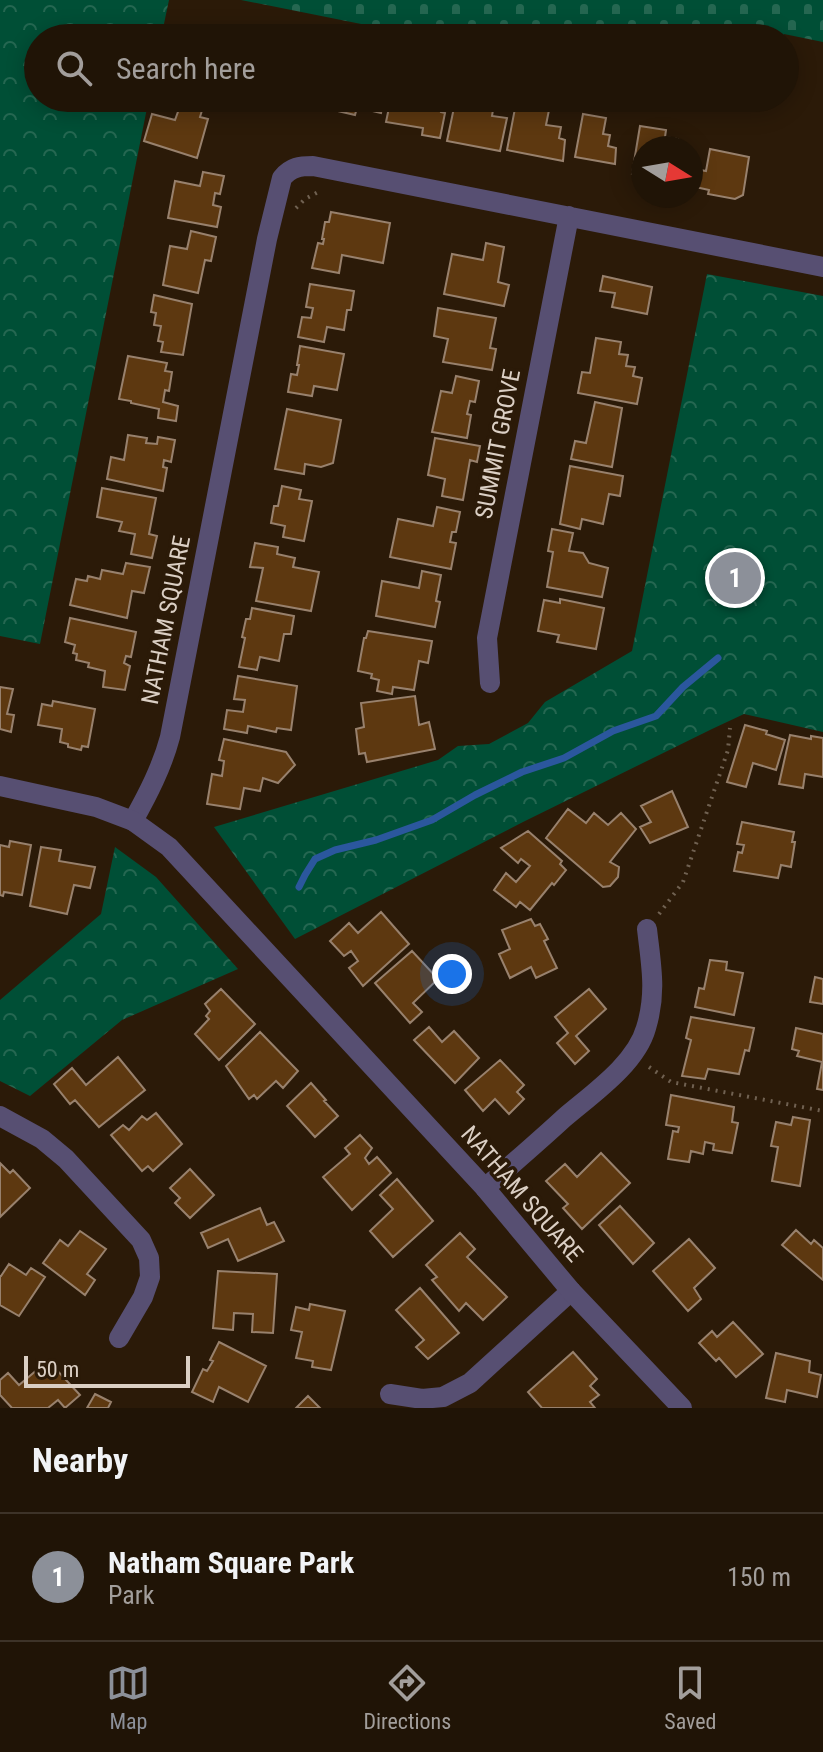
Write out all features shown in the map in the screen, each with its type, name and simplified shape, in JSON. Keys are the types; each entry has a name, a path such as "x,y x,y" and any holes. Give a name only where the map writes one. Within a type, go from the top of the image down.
{"street":[{"name":"NATHAM SQUARE","path":"682,1408 571,1291 485,1188 186,865 169,847 133,821 152,786 170,737 267,239 282,178 289,170 313,166 823,267"},
{"name":"SUMMIT GROVE","path":"490,683 487,638 569,216"},
{"path":"0,786 96,807 133,821"},
{"path":"485,1188 632,1056 646,1030 654,988 647,929"},
{"path":"0,1116 42,1139 66,1159 141,1240 149,1258 150,1277 143,1297 119,1338"},
{"path":"390,1394 422,1399 443,1397 470,1383 571,1291"}],"path":[{"path":"293,211 305,199 328,187"},
{"path":"647,929 683,882 728,750 730,728"},
{"path":"632,1056 671,1082 823,1111"}],"green space":[{"path":"0,0 169,0 164,24 24,24 24,112 146,112 40,644 0,636"},
{"path":"241,0 823,0 823,42 799,37 799,24 361,24"},
{"path":"707,274 823,296 823,732 744,714 523,822 295,939 214,827 438,760 458,746 489,744 528,723 545,702 632,651"},
{"path":"115,847 156,877 238,969 122,1020 30,1096 0,1081 0,1000 101,914"}],"building":[{"path":"178,112 202,112 200,117 208,119 197,158 144,141 152,114 175,120"},
{"path":"388,112 445,113 440,138 422,135 423,128 386,122"},
{"path":"453,112 493,112 492,116 507,118 500,151 447,141"},
{"path":"514,112 549,112 546,125 561,127 559,138 565,140 563,161 507,150"},
{"path":"583,114 606,118 603,134 610,135 608,146 616,148 615,164 575,157"},
{"path":"640,126 666,130 665,136 638,136"},
{"path":"710,149 749,157 743,195 735,199 708,194 709,190 703,189 703,170 706,171"},
{"path":"203,172 224,176 220,194 215,193 213,205 221,207 217,227 168,218 175,181 200,186"},
{"path":"331,212 390,223 383,263 342,255 339,273 312,268 318,243 323,244 325,222 329,222"},
{"path":"191,231 216,237 211,261 205,260 198,293 163,285 170,246 187,249"},
{"path":"486,243 504,247 498,282 509,285 504,306 444,294 452,254 483,260"},
{"path":"603,276 652,287 647,314 612,307 615,293 600,291"},
{"path":"310,284 354,291 344,330 327,327 324,342 298,337 302,317 311,318 313,308 306,307"},
{"path":"154,295 192,304 183,355 161,352 163,342 158,341 161,326 154,325 156,313 151,312"},
{"path":"438,308 496,318 490,348 496,349 492,370 443,362 448,339 434,336"},
{"path":"596,338 621,342 619,354 628,355 626,366 635,367 633,376 642,378 637,404 578,393 582,372 590,373"},
{"path":"300,346 344,354 337,390 314,386 312,396 288,392 291,374 297,375"},
{"path":"128,356 167,363 165,371 172,372 169,391 165,390 163,402 178,406 176,421 158,418 159,409 119,399"},
{"path":"456,376 479,381 475,402 470,401 467,414 471,415 467,438 432,432 441,391 452,393"},
{"path":"595,402 622,408 612,467 571,459 575,441 586,443"},
{"path":"287,409 341,420 333,463 321,467 305,464 304,474 275,469"},
{"path":"128,435 147,438 146,443 157,444 158,437 175,440 171,462 164,460 163,467 167,468 163,491 107,479 111,457 124,460"},
{"path":"435,438 480,446 477,462 470,460 463,500 442,496 445,479 428,475"},
{"path":"570,466 623,476 620,496 609,494 603,524 582,519 580,529 560,524"},
{"path":"282,486 301,490 299,499 312,501 304,541 283,537 285,526 271,523"},
{"path":"102,488 156,498 149,534 157,536 152,558 131,554 135,534 119,531 122,522 97,517"},
{"path":"437,507 460,512 456,532 452,532 450,542 456,543 451,569 390,557 398,519 433,526"},
{"path":"552,529 573,533 569,551 583,553 589,563 608,568 602,597 547,587 553,552 548,551"},
{"path":"255,543 278,547 277,554 295,558 293,567 319,572 311,611 256,601 263,568 250,567"},
{"path":"126,563 150,567 144,593 132,591 127,618 70,605 76,579 87,581 88,576 100,579 102,570 123,574"},
{"path":"422,571 441,575 435,627 376,616 382,581 419,588"},
{"path":"560,599 604,608 596,649 557,642 559,635 538,631 544,600 560,603"},
{"path":"252,608 294,616 291,634 284,634 279,661 260,657 257,670 239,667 245,638 242,637"},
{"path":"70,618 136,632 131,657 126,656 124,663 130,666 125,690 103,687 105,671 76,660 77,654 73,653 75,645 65,642"},
{"path":"368,631 432,641 428,663 419,661 414,690 393,687 392,694 377,691 379,680 371,678 372,674 358,671"},
{"path":"238,676 297,686 291,730 277,728 276,732 248,726 247,733 224,729 227,710 243,712 245,700 234,699"},
{"path":"0,687 13,689 7,714 14,715 11,732 0,729"},
{"path":"415,696 419,725 429,722 435,749 367,762 365,753 359,754 356,729 364,727 361,703"},
{"path":"53,701 95,709 88,747 82,746 81,750 68,747 68,744 60,742 62,729 38,725 42,704 52,706"},
{"path":"745,725 785,740 776,770 753,763 746,787 727,782"},
{"path":"790,735 823,738 823,777 805,774 803,788 779,784"},
{"path":"224,739 286,752 295,765 278,783 263,778 260,791 244,788 240,809 207,804 212,774 222,776 224,761 219,760"},
{"path":"672,791 688,827 650,843 640,827 651,822 641,806"},
{"path":"568,809 586,823 594,813 608,825 621,813 636,829 610,862 619,867 618,877 610,886 603,887 546,838"},
{"path":"742,822 794,832 791,867 781,865 778,878 734,871 738,852 742,853 744,845 737,844"},
{"path":"528,831 562,861 560,864 566,870 530,910 520,902 516,907 494,890 506,873 516,882 530,866 521,859 518,863 501,848"},
{"path":"10,841 31,845 22,895 4,892 3,896 0,895 0,845 9,847"},
{"path":"41,847 61,850 59,861 95,867 90,888 74,885 67,914 30,906"},
{"path":"381,912 409,944 363,986 349,968 358,961 351,951 344,956 330,941 349,923 358,933"},
{"path":"531,919 535,926 540,924 548,939 544,941 557,968 536,978 531,967 510,978 499,954 510,949 502,930"},
{"path":"412,951 438,979 413,1003 422,1012 410,1023 375,983"},
{"path":"710,960 727,962 726,970 743,973 734,1015 695,1007 699,988 704,989"},
{"path":"815,977 823,979 823,1004 810,1002"},
{"path":"221,989 255,1024 219,1060 195,1034 209,1019 206,1016 210,1011 205,1004"},
{"path":"589,989 606,1009 576,1036 589,1051 575,1064 557,1043 568,1033 555,1017"},
{"path":"691,1017 754,1028 739,1074 708,1069 705,1079 682,1076 691,1040 686,1038"},
{"path":"429,1027 442,1042 454,1031 479,1058 455,1083 414,1040"},
{"path":"796,1028 823,1034 823,1090 817,1089 822,1062 797,1056 799,1051 792,1049"},
{"path":"260,1032 298,1071 283,1088 276,1081 257,1099 254,1095 249,1099 226,1066"},
{"path":"118,1057 145,1090 99,1127 75,1100 70,1104 54,1084 72,1068 86,1085"},
{"path":"500,1060 524,1085 517,1092 524,1099 509,1114 495,1099 483,1111 465,1090"},
{"path":"311,1083 338,1116 315,1137 287,1106"},
{"path":"671,1095 734,1107 732,1122 738,1123 732,1153 713,1150 714,1144 705,1142 703,1154 691,1151 689,1162 668,1159 673,1131 678,1132 679,1127 666,1125"},
{"path":"156,1113 182,1144 153,1171 148,1166 142,1171 111,1135 123,1125 129,1130 142,1116 147,1120"},
{"path":"793,1117 810,1120 800,1186 772,1181 778,1147 771,1146 776,1122 791,1125"},
{"path":"360,1135 372,1148 365,1158 369,1164 377,1157 391,1173 352,1210 323,1177 350,1154 345,1148"},
{"path":"601,1153 630,1183 582,1229 563,1208 568,1204 546,1181 565,1164 577,1177"},
{"path":"0,1163 10,1173 13,1170 30,1188 0,1217"},
{"path":"190,1169 214,1195 190,1218 175,1203 180,1198 170,1188"},
{"path":"397,1179 433,1221 393,1257 370,1231 393,1209 380,1195"},
{"path":"620,1206 654,1243 633,1264 599,1225"},
{"path":"260,1208 267,1225 274,1222 284,1241 238,1261 228,1239 208,1248 201,1233"},
{"path":"796,1230 811,1244 814,1240 823,1248 823,1280 782,1245"},
{"path":"80,1231 106,1249 87,1274 95,1280 85,1295 43,1263 60,1240 68,1246"},
{"path":"460,1233 475,1249 467,1257 507,1297 483,1320 466,1303 459,1311 432,1280 437,1277 426,1265"},
{"path":"689,1239 715,1268 694,1288 701,1299 688,1311 653,1271"},
{"path":"9,1264 26,1275 31,1268 45,1277 19,1316 0,1305 0,1276"},
{"path":"218,1271 277,1274 273,1333 252,1332 253,1314 234,1313 233,1330 213,1328"},
{"path":"420,1288 459,1333 428,1359 416,1347 424,1340 396,1310"},
{"path":"310,1304 345,1311 331,1370 312,1367 313,1361 296,1358 302,1332 291,1330 296,1307 309,1310"},
{"path":"733,1322 763,1354 736,1377 719,1358 716,1361 699,1343 712,1331 717,1337"},
{"path":"219,1342 266,1366 248,1402 219,1387 213,1402 192,1392 203,1369 207,1371 213,1361 210,1360"},
{"path":"573,1352 597,1379 590,1386 599,1395 590,1402 595,1408 542,1408 528,1392"},
{"path":"776,1353 810,1361 809,1372 821,1375 817,1397 787,1390 785,1402 766,1398"},
{"path":"44,1364 49,1371 54,1367 80,1395 65,1408 58,1400 48,1408 12,1408 0,1395 0,1380 8,1373 19,1385"},
{"path":"95,1394 111,1402 108,1408 87,1408"},
{"path":"308,1396 320,1408 296,1408"}],"waterway":[{"path":"299,887 315,859 432,820 522,772 564,758 613,731 656,716 683,687 718,658"}],"place":[{"name":"Natham Square Park","path":"735,578"}]}
